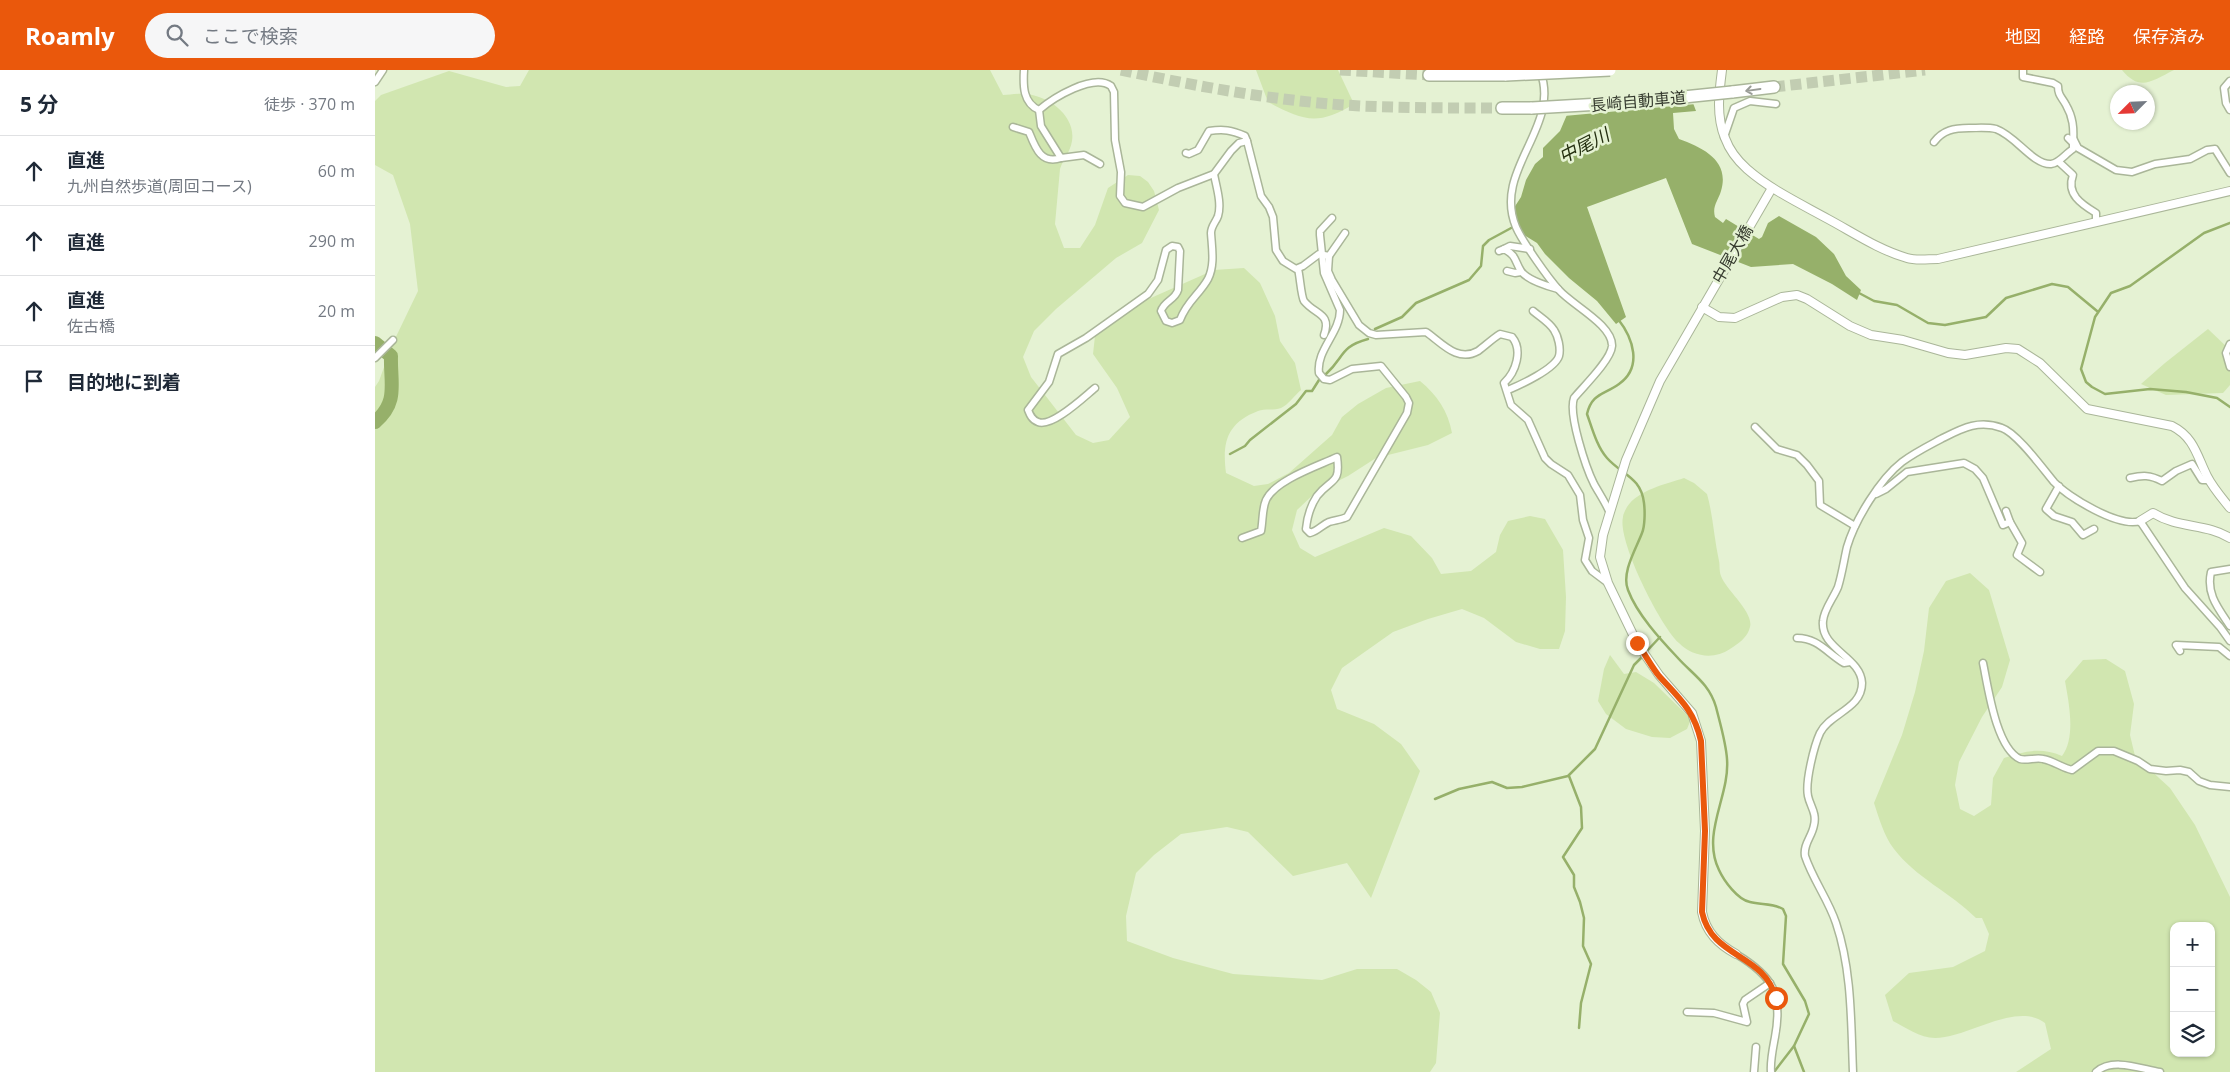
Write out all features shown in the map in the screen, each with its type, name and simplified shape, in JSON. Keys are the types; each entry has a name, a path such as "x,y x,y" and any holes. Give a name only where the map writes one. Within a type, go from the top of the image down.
{"highway":[{"name":"長崎自動車道","path":"1429,74 1506,75 1610,70"},
{"name":"長崎自動車道","path":"1502,108 1635,102 1774,87"}],"street":[{"path":"375,82 383,70"},
{"path":"1024,70 1026,99 1030,105 1039,110"},
{"path":"1540,70 1544,106 1530,143 1518,165 1511,186 1510,201 1516,227 1558,289 1600,324 1611,339 1612,348 1608,357 1574,398 1572,404 1573,418 1594,484 1609,511"},
{"path":"1722,70 1718,100 1719,116 1724,137 1742,164 1772,188 1883,249 1909,259 1938,259 2230,191"},
{"path":"1934,142 1948,130 1989,128 1997,130 2013,139 2038,162 2050,164 2059,162 2073,149 2071,140 2074,124 2066,104 2059,97 2058,86 2053,83 2023,77 2023,70"},
{"path":"2230,81 2224,88 2226,103 2230,110"},
{"path":"1039,110 1060,95 1077,88 1100,82 1111,86 1114,92 1115,140 1120,163 1120,196 1125,204 1130,206 1143,207 1178,188 1214,174 1231,151 1239,144 1247,141"},
{"path":"1724,137 1734,108 1751,101 1776,104"},
{"path":"1039,110 1041,126 1061,158"},
{"path":"1013,127 1029,132 1036,149 1049,160 1054,161 1061,158 1084,156 1101,164"},
{"path":"1186,152 1189,154 1198,150 1209,130 1233,130 1245,136 1261,196 1273,217 1276,250 1283,261 1291,267 1298,269"},
{"path":"2071,140 2078,148 2116,170 2132,172 2155,164 2190,159 2207,150 2215,149 2230,173"},
{"path":"2059,162 2073,175 2071,189 2075,198 2096,213 2096,222"},
{"path":"1095,388 1063,414 1044,422 1038,422 1031,417 1028,410 1049,382 1058,354 1087,338 1148,294 1158,280 1166,250 1172,246 1178,247 1181,251 1178,290 1177,295 1167,302 1161,311 1166,321 1172,323 1180,320 1187,304 1202,288 1210,274 1213,252 1212,227 1219,211 1214,174"},
{"name":"中尾大橋","path":"1736,954 1725,948 1710,934 1702,912 1705,831 1701,741 1698,728 1692,713 1651,664 1641,647 1608,583 1600,557 1603,535 1619,480 1660,381 1754,216 1772,188"},
{"path":"1332,218 1320,231 1329,271 1336,290 1359,325 1369,333 1376,335 1426,332 1452,352 1465,355 1478,351 1500,334 1512,337 1519,350 1510,376 1505,383 1511,405 1528,420 1545,458 1567,475 1580,495 1583,520 1589,538 1585,560 1592,571 1608,583"},
{"path":"1242,538 1261,531 1266,498 1273,491 1297,475 1337,457 1338,474 1317,496 1307,519 1306,529 1310,533 1330,522 1347,517 1407,414 1409,403 1406,397 1381,366 1352,369 1330,380 1321,377 1319,368 1322,357 1340,316 1340,310 1324,273 1326,255 1345,233"},
{"path":"1521,272 1514,254 1502,250 1510,246 1530,249"},
{"path":"1298,269 1319,254 1326,255"},
{"path":"1298,269 1303,300 1326,320 1327,326 1323,335"},
{"path":"1507,271 1521,272 1547,286 1558,289"},
{"path":"1702,307 1719,317 1735,318 1782,297 1797,295 1807,299 1850,326 1871,335 1903,340 1948,353 1965,355 2007,348 2018,349 2040,363 2087,409 2172,426 2182,431 2198,452 2209,480 2230,508"},
{"path":"1508,390 1529,381 1555,362 1559,356 1555,331 1533,311"},
{"path":"375,358 393,340"},
{"path":"2230,344 2226,353 2230,367"},
{"path":"1853,1072 1850,1000 1842,946 1836,923 1807,863 1804,851 1815,824 1815,813 1809,800 1807,785 1819,734 1824,726 1856,702 1860,692 1861,677 1851,662 1826,636 1823,622 1825,612 1837,590 1847,547 1855,526 1875,494 1901,463 1927,447 1971,424 1994,426 2008,431 2059,486 2105,516 2128,523 2140,521 2153,513 2175,524 2218,531 2230,538"},
{"path":"1755,427 1777,449 1797,455 1807,465 1819,481 1820,505 1855,526"},
{"path":"1875,494 1886,490 1907,472 1964,464 1975,469 1983,478 2003,525 2010,522"},
{"path":"2130,478 2143,475 2153,476 2162,481 2175,471 2192,464 2202,480 2209,480"},
{"path":"2059,486 2046,509 2048,513 2071,522 2083,536 2095,529"},
{"path":"2006,511 2022,542 2017,555 2040,572"},
{"path":"2140,521 2185,588 2220,626 2230,642"},
{"path":"2230,569 2211,572 2209,580 2213,600 2230,626"},
{"path":"1797,638 1808,638 1844,663 1851,662"},
{"path":"2181,651 2176,645 2219,647 2230,656"},
{"path":"1983,663 1997,726 2013,754 2021,760 2042,758 2062,768 2072,770 2099,751 2114,751 2138,761 2150,769 2189,772 2199,781 2210,786 2230,787"},
{"path":"1736,954 1762,971 1771,983 1778,1010 1771,1070"},
{"path":"1687,1012 1714,1013 1747,1022 1743,1004 1745,1000 1771,983"},
{"path":"1754,1072 1756,1047"},
{"path":"2096,1072 2105,1066 2116,1064 2160,1072"}],"shaded area":[{"path":"529,70 990,70 1003,95 1026,94 1052,103 1070,123 1072,132 1071,145 1060,169 1055,224 1064,248 1080,248 1095,225 1108,188 1128,175 1140,176 1148,182 1154,191 1159,210 1142,243 1116,258 1056,309 1034,331 1023,357 1031,377 1076,435 1093,443 1109,440 1130,417 1117,388 1093,354 1095,336 1144,301 1214,270 1244,268 1260,283 1275,316 1280,341 1295,363 1301,390 1284,407 1258,411 1239,421 1233,428 1226,443 1226,473 1254,486 1268,484 1289,473 1332,435 1342,417 1358,404 1386,388 1420,381 1432,392 1445,411 1452,433 1428,445 1376,458 1348,476 1316,492 1297,510 1292,530 1300,548 1315,557 1384,528 1411,536 1432,558 1441,574 1471,571 1496,552 1500,535 1508,521 1530,516 1545,519 1563,550 1566,597 1565,631 1559,649 1540,649 1516,642 1484,618 1462,609 1393,632 1342,668 1331,690 1337,709 1374,724 1401,744 1420,771 1371,898 1347,863 1293,876 1248,832 1227,827 1181,834 1154,855 1136,873 1126,916 1127,941 1173,958 1233,974 1322,980 1357,969 1397,969 1416,980 1431,992 1440,1013 1436,1063 1430,1072 375,1072 375,387 392,345 418,291 410,224 393,175 375,165 375,101 381,95 449,71 506,87 520,86"},
{"path":"1256,70 1338,70 1354,104 1330,116 1320,118 1301,117 1268,102"},
{"path":"2122,70 2174,70 2153,81 2141,83 2129,77"},
{"path":"2208,329 2230,350 2230,385 2223,393 2166,395 2141,384 2165,363"},
{"path":"1684,478 1694,483 1707,494 1721,576 1744,608 1750,621 1749,631 1742,640 1730,649 1717,655 1697,654 1685,648 1671,634 1642,583 1633,563 1623,529 1623,514 1632,501 1653,488"},
{"path":"1970,573 1989,590 2010,660 2002,687 1982,717 1959,762 1955,785 1960,809 1974,816 1991,805 1993,778 2004,758 2033,751 2054,753 2062,756 2069,740 2070,730 2065,681 2083,660 2106,659 2125,671 2134,704 2130,735 2135,756 2170,788 2195,825 2230,897 2230,1072 2016,1072 2051,1049 2045,1023 2033,1017 2006,1018 1962,1033 1935,1038 1918,1034 1893,1021 1885,995 1909,973 1953,967 1985,951 1989,934 1982,918 1976,918 1923,877 1894,849 1882,827 1874,803 1902,735 1915,692 1924,651 1929,608 1946,581"},
{"path":"1610,655 1624,674 1636,672 1654,683 1691,719 1687,729 1670,738 1652,737 1626,729 1606,714 1598,701 1604,669"}],"water":[{"name":"中尾川","path":"1693,103 1696,111 1673,113 1674,129 1679,139 1706,151 1713,157 1722,171 1723,181 1715,207 1715,217 1723,223 1726,219 1759,239 1762,237 1768,223 1779,216 1816,237 1834,254 1846,276 1861,290 1857,300 1832,284 1793,264 1751,267 1692,244 1666,178 1587,207 1626,317 1616,324 1597,301 1569,278 1545,254 1537,243 1514,229 1510,222 1510,214 1521,197 1526,180 1535,164 1543,157 1543,148 1560,131 1569,110"}],"pier":[{"path":"1562,70 1692,70 1696,104 1564,116 1566,109 1566,79"}],"waterway":[{"path":"2230,223 2204,233 2130,286 2111,293 2095,317 2081,369 2086,382 2105,394 2150,389 2186,392 2217,398 2230,407"},
{"path":"1375,329 1402,317 1416,303 1469,280 1481,266 1483,246 1489,240 1513,227"},
{"path":"1859,293 1874,301 1897,305 1928,323 1945,325 1986,317 2006,298 2052,284 2068,287 2097,311"},
{"path":"1618,319 1631,343 1633,352 1631,369 1619,384 1595,398 1587,414 1603,454 1635,482 1642,494 1645,510 1644,526 1628,569 1626,583 1632,599 1643,617 1663,642 1705,685 1716,707 1724,740 1727,773 1714,828 1714,856 1721,874 1736,894 1745,901 1779,907 1783,909 1786,916 1783,964 1805,1001 1809,1014 1794,1046 1804,1072"},
{"path":"1326,374 1347,349 1368,339"},
{"path":"375,343 391,356 392,383 392,392 387,407 383,415 375,422"},
{"path":"1230,454 1245,446 1296,404 1306,391 1312,391 1319,380"},
{"path":"1646,652 1660,637"},
{"path":"1435,799 1459,789 1492,782 1507,788 1522,787 1568,776 1595,749 1634,665 1643,656"},
{"path":"1569,776 1581,807 1582,828 1563,857 1574,875 1574,887 1584,918 1583,946 1591,964 1581,1003 1579,1028"},
{"path":"1774,1072 1794,1046"}],"tunnel":[{"path":"1121,70 1211,88 1331,104 1379,107 1502,108"},
{"path":"1340,70 1429,75"},
{"path":"1774,87 1925,70"}],"route":[{"path":"1637,643 1659,675 1692,713 1698,728 1701,741 1705,831 1702,912 1705,923 1710,934 1725,948 1762,971 1771,983 1776,998"}]}
